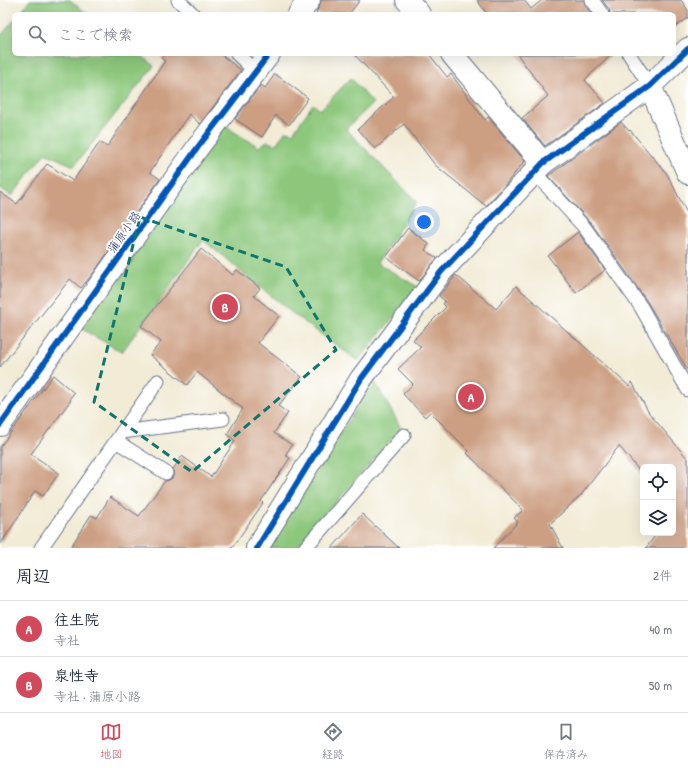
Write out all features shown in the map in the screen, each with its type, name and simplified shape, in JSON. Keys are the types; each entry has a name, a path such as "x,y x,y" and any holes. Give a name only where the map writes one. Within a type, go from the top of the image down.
{"street":[{"path":"300,12 309,0"},
{"path":"407,0 417,12"},
{"path":"257,548 360,379 441,272 538,168 650,86 688,49"},
{"name":"蒲原小路","path":"0,425 198,147 267,56"},
{"path":"454,56 538,168"},
{"path":"650,86 688,173"}],"lane":[{"path":"178,0 191,12"},
{"path":"592,0 601,12"},
{"path":"239,56 255,71"},
{"path":"629,56 650,86"},
{"path":"538,168 585,228 641,307 688,390"},
{"path":"41,548 158,381"},
{"path":"119,437 223,420"},
{"path":"305,548 404,435"},
{"path":"119,437 166,473"}],"highlighted area":[{"path":"140,217 286,267 336,350 192,472 94,402"}],"green space":[{"path":"30,0 70,0 85,12 21,12"},
{"path":"12,22 12,56 142,56 154,66 74,166 45,153 12,196 0,188 0,37"},
{"path":"351,78 373,103 346,129 417,202 377,263 418,287 358,361 292,313 203,240 122,352 80,328 223,125 259,147 267,141 275,145 286,131 293,133 313,104 320,110"},
{"path":"374,380 401,428 296,548 268,548"}],"building":[{"path":"321,0 360,0 351,12 316,12"},
{"path":"477,0 524,0 531,9 542,0 584,0 585,5 590,12 486,12"},
{"path":"602,0 681,0 688,10 688,18 676,27 676,12 610,12"},
{"path":"162,56 223,56 241,70 200,124 189,114 150,172 160,179 94,272 81,288 70,279 0,367 0,192 17,204 47,164 73,181 100,142 107,147 165,61 161,58"},
{"path":"356,56 431,56 447,77 451,74 485,120 488,117 525,161 486,206 435,165 404,124 375,149 358,129 394,97"},
{"path":"518,56 610,56 585,80 605,103 545,146 522,118 548,96"},
{"path":"275,74 308,98 289,125 276,115 262,137 235,119 261,85 265,88"},
{"path":"621,122 629,131 630,130 667,174 688,215 688,371 648,303 618,260 591,223 548,176"},
{"path":"408,228 429,244 425,250 437,258 419,281 386,257"},
{"path":"578,232 605,270 576,293 548,256"},
{"path":"201,249 233,275 237,270 260,288 254,296 279,316 258,343 302,377 278,406 288,413 274,433 292,445 285,455 290,458 261,501 263,503 232,548 70,548 91,515 97,518 110,497 139,516 165,481 172,478 174,474 173,469 182,456 211,477 235,441 227,434 243,409 197,372 187,385 150,355 161,342 141,326"},
{"path":"456,275 496,309 516,286 629,386 632,382 649,413 688,459 688,548 646,548 655,536 676,536 676,464 640,464 640,471 619,446 581,495 550,524 563,548 493,548 518,522 514,518 523,510 467,453 469,451 430,412 425,417 403,394 413,384 398,369 421,347 413,340 446,307 443,304 445,301 439,296"},
{"path":"53,375 74,393 70,398 71,400 31,454 59,473 43,496 35,491 0,545 0,447"},
{"path":"362,514 399,548 332,548"}],"cycle path":[{"path":"257,548 361,379 441,272 543,163 650,86 688,49"},
{"path":"0,425 198,147 267,56"}],"place":[{"name":"泉性寺","path":"225,307"},
{"name":"往生院","path":"471,397"}]}
